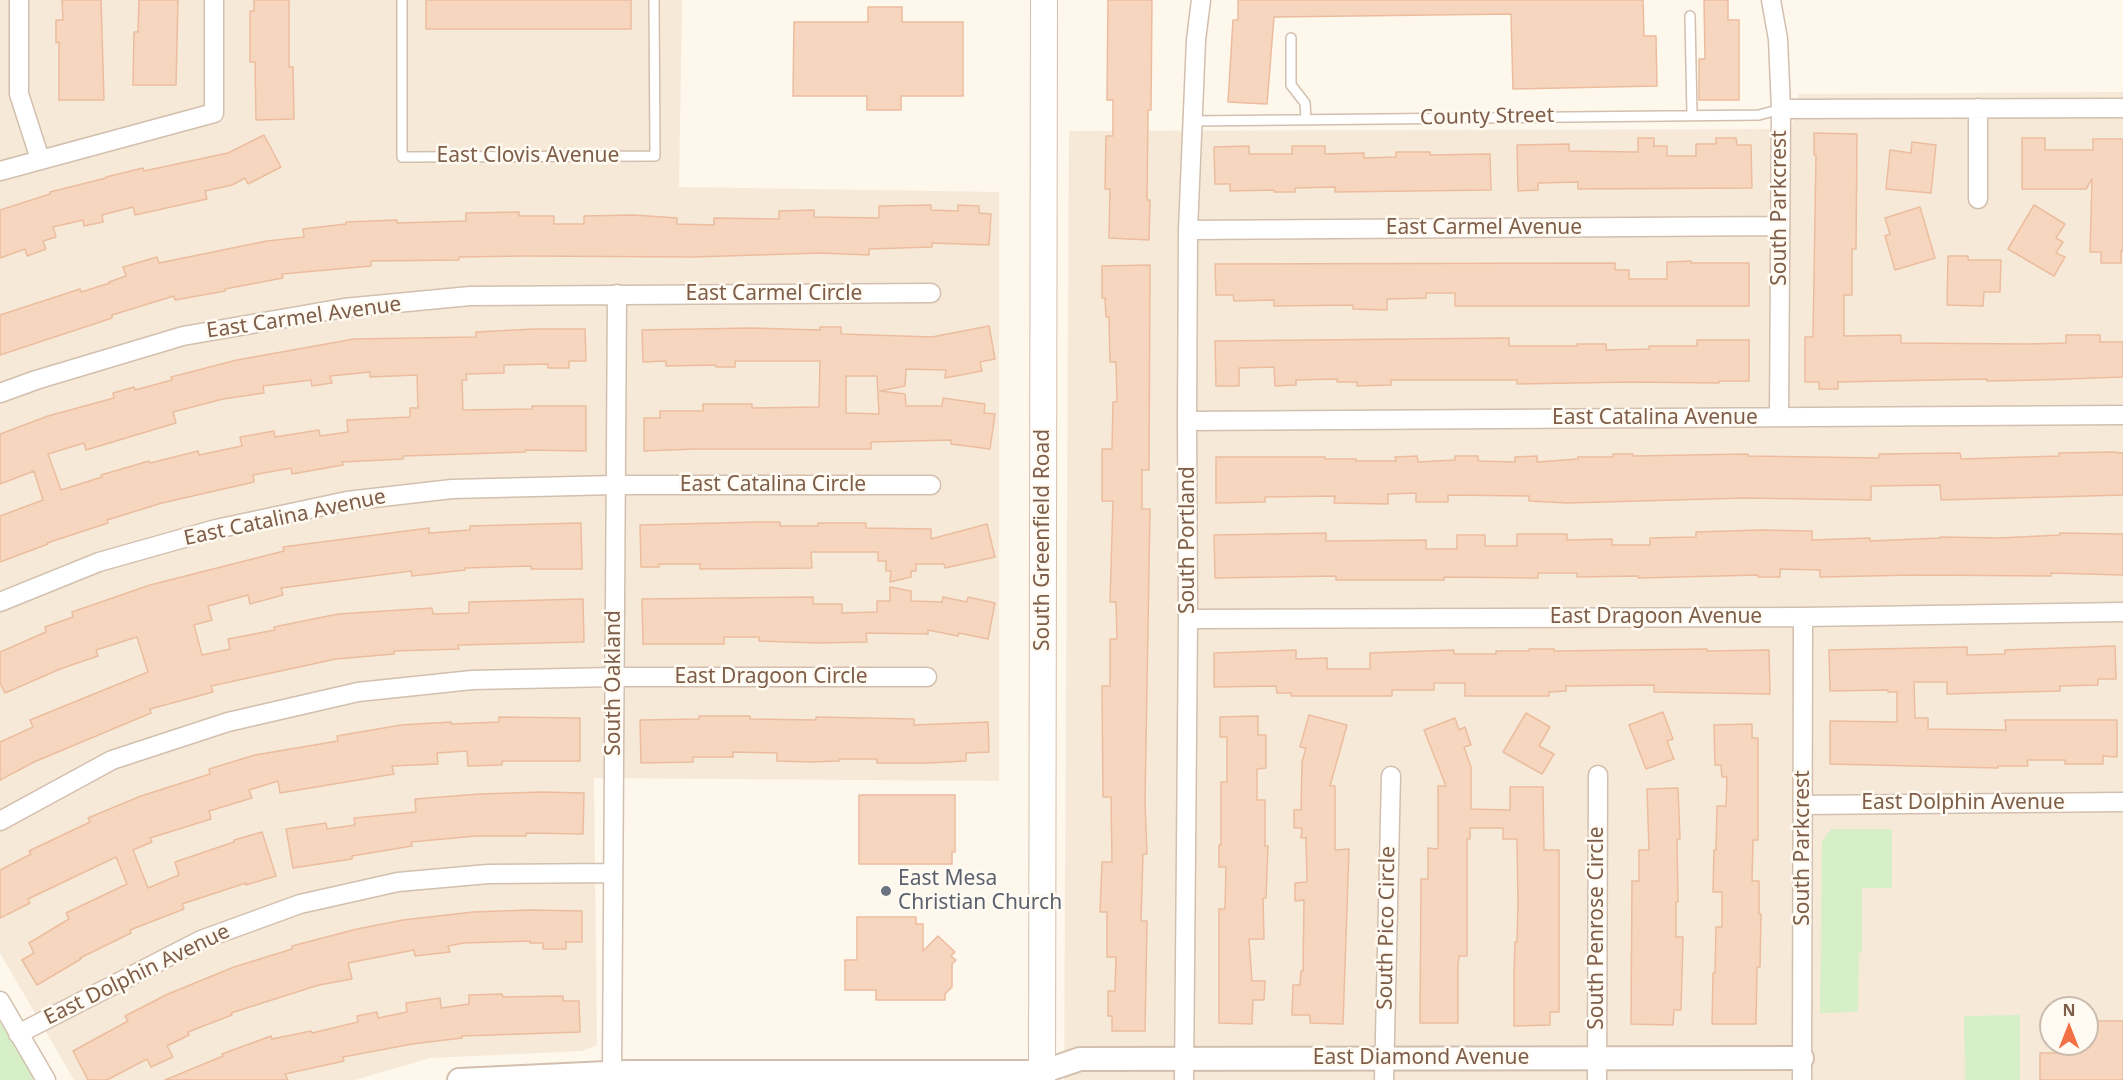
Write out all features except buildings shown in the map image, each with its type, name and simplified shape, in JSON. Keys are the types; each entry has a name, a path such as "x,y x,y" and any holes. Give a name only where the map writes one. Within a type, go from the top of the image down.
{"main road":[{"name":"South Greenfield Road","path":"1044,0 1049,1077"}],"street":[{"path":"19,0 19,94 40,159"},
{"path":"0,171 214,113 214,0"},
{"name":"South Portland","path":"1184,1069 1188,619 1188,230 1196,40 1201,0"},
{"name":"South Parkcrest","path":"1772,0 1778,39 1781,109 1779,417"},
{"path":"1978,108 1978,199"},
{"path":"1781,109 2123,108"},
{"name":"East Carmel Avenue","path":"1188,230 1780,226"},
{"name":"East Carmel Circle","path":"617,294 931,293"},
{"name":"East Carmel Avenue","path":"0,393 183,336 344,308 470,296 617,294"},
{"name":"South Oakland","path":"612,1072 617,294"},
{"name":"East Catalina Avenue","path":"1187,421 2123,415"},
{"name":"East Catalina Avenue","path":"0,602 99,561 216,529 347,501 452,489 615,484"},
{"name":"East Catalina Circle","path":"615,484 931,485"},
{"name":"East Dragoon Avenue","path":"1188,619 1803,617 2123,612"},
{"name":"South Parkcrest","path":"1802,1069 1803,617"},
{"path":"0,821 112,760 239,720 358,692 472,680 614,677"},
{"name":"East Dragoon Circle","path":"614,677 927,677"},
{"name":"South Pico Circle","path":"1385,1069 1390,776"},
{"name":"South Penrose Circle","path":"1597,1069 1598,776"},
{"name":"East Dolphin Avenue","path":"1803,805 2123,802"},
{"name":"East Dolphin Avenue","path":"18,1034 201,940 300,904 398,882 488,874 613,873"},
{"path":"0,1000 46,1080"},
{"name":"East Diamond Avenue","path":"459,1080 612,1072 1049,1077 1080,1059 1184,1069 1802,1069"}],"lane":[{"name":"East Clovis Avenue","path":"402,0 402,157 655,156 654,0"},
{"path":"1690,16 1692,116"},
{"path":"1290,38 1291,85 1305,103 1306,119"},
{"name":"County Street","path":"1192,121 1759,115 1781,109"}],"shaded area":[{"path":"0,0 682,0 679,187 999,192 999,781 594,778 597,1045 582,1051 430,1058 355,1080 74,1080 0,953"},
{"path":"2123,92 2123,1080 1064,1080 1069,131 1791,129 1799,94"}],"green space":[{"path":"1831,829 1892,829 1892,888 1862,888 1862,952 1859,953 1858,1012 1820,1013 1822,841"},
{"path":"0,992 50,1080 0,1080"},
{"path":"2020,1015 2020,1080 1965,1080 1964,1016"}],"place":[{"name":"East Mesa Christian Church","path":"886,891"}]}
